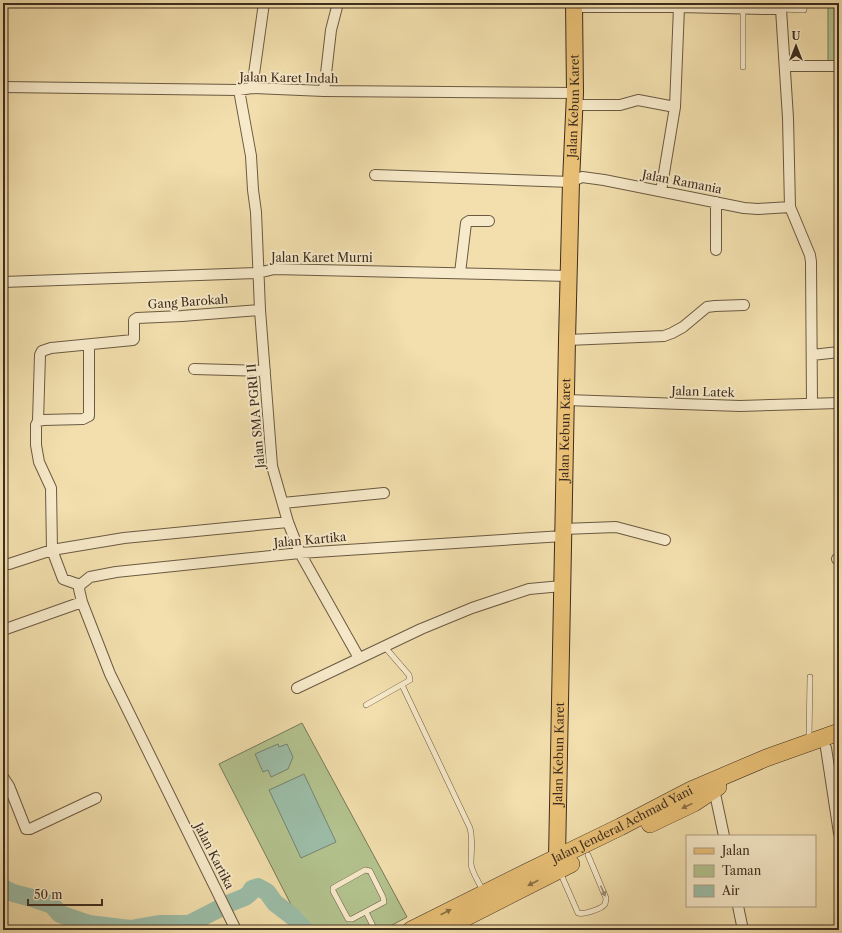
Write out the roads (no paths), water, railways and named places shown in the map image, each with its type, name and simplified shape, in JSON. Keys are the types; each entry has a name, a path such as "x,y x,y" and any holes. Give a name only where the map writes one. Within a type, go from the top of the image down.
{"highway":[{"name":"Jalan Jenderal Achmad Yani","path":"442,930 620,827 691,790 742,768 839,732"},
{"name":"Jalan Jenderal Achmad Yani","path":"413,930 484,893 558,864 588,855 694,803 714,789 787,761 832,747"}],"main road":[{"name":"Jalan Kebun Karet","path":"558,864 567,340 571,182 575,99 574,5"}],"street":[{"path":"252,88 264,3"},
{"path":"324,91 330,30 338,3"},
{"path":"574,5 743,9 765,6 780,9 788,118 790,207 810,254 811,262 812,404"},
{"path":"661,191 675,107 679,7"},
{"path":"785,66 839,66"},
{"name":"Jalan Karet Indah","path":"3,87 239,90 252,88 575,99 620,105 638,100 675,107"},
{"name":"Jalan SMA PGRI II","path":"239,90 251,156 256,212 260,310 272,466 288,522 300,553 359,658"},
{"name":"Jalan Ramania","path":"375,175 571,182 582,178 592,178 751,209 790,207"},
{"path":"716,202 716,250"},
{"path":"460,273 466,223 469,221 489,220"},
{"name":"Jalan Karet Murni","path":"3,282 258,273 274,268 569,276"},
{"path":"567,340 664,336 683,327 707,308 715,306 744,305"},
{"name":"Gang Barokah","path":"38,421 39,359 42,351 51,348 133,340 134,320 137,318 260,310"},
{"path":"80,584 63,579 52,550 51,488 39,462 36,445 36,425 38,421 43,420 82,419 89,416 89,345"},
{"path":"812,355 839,352"},
{"path":"194,369 265,371"},
{"name":"Jalan Latek","path":"566,400 740,406 839,403"},
{"path":"283,503 384,493"},
{"path":"3,564 9,564 52,550 124,538 288,522"},
{"name":"Jalan Kartika","path":"236,930 122,702 82,602 79,589 80,584 90,577 116,572 300,553 616,527 665,540"},
{"path":"297,688 446,618 519,591 562,586"},
{"path":"3,630 82,602"},
{"path":"832,747 839,833"},
{"path":"3,777 26,829 30,829 96,798"},
{"path":"714,789 724,835"},
{"path":"738,907 743,930"}],"lane":[{"path":"780,9 804,10 805,3"},
{"path":"743,9 743,67"},
{"path":"366,705 410,680 410,677 384,646"},
{"path":"809,742 810,677"},
{"path":"402,685 470,828 472,840 471,864 484,893"},
{"path":"558,864 578,913 582,915 603,906 606,901 588,855"},
{"path":"367,870 370,871 384,899 382,903 366,912 352,919 348,919 332,889 334,886 367,870"},
{"path":"366,912 376,930"}],"water":[{"path":"278,744 279,747 287,744 293,757 288,769 271,777 268,770 263,772 255,754"},
{"path":"304,774 336,842 301,858 269,790"}],"waterway":[{"path":"3,888 13,893 52,905 60,914 89,924 130,929 159,924 189,924 245,897 252,889 258,887 267,892 275,903 292,916 305,930"}]}
